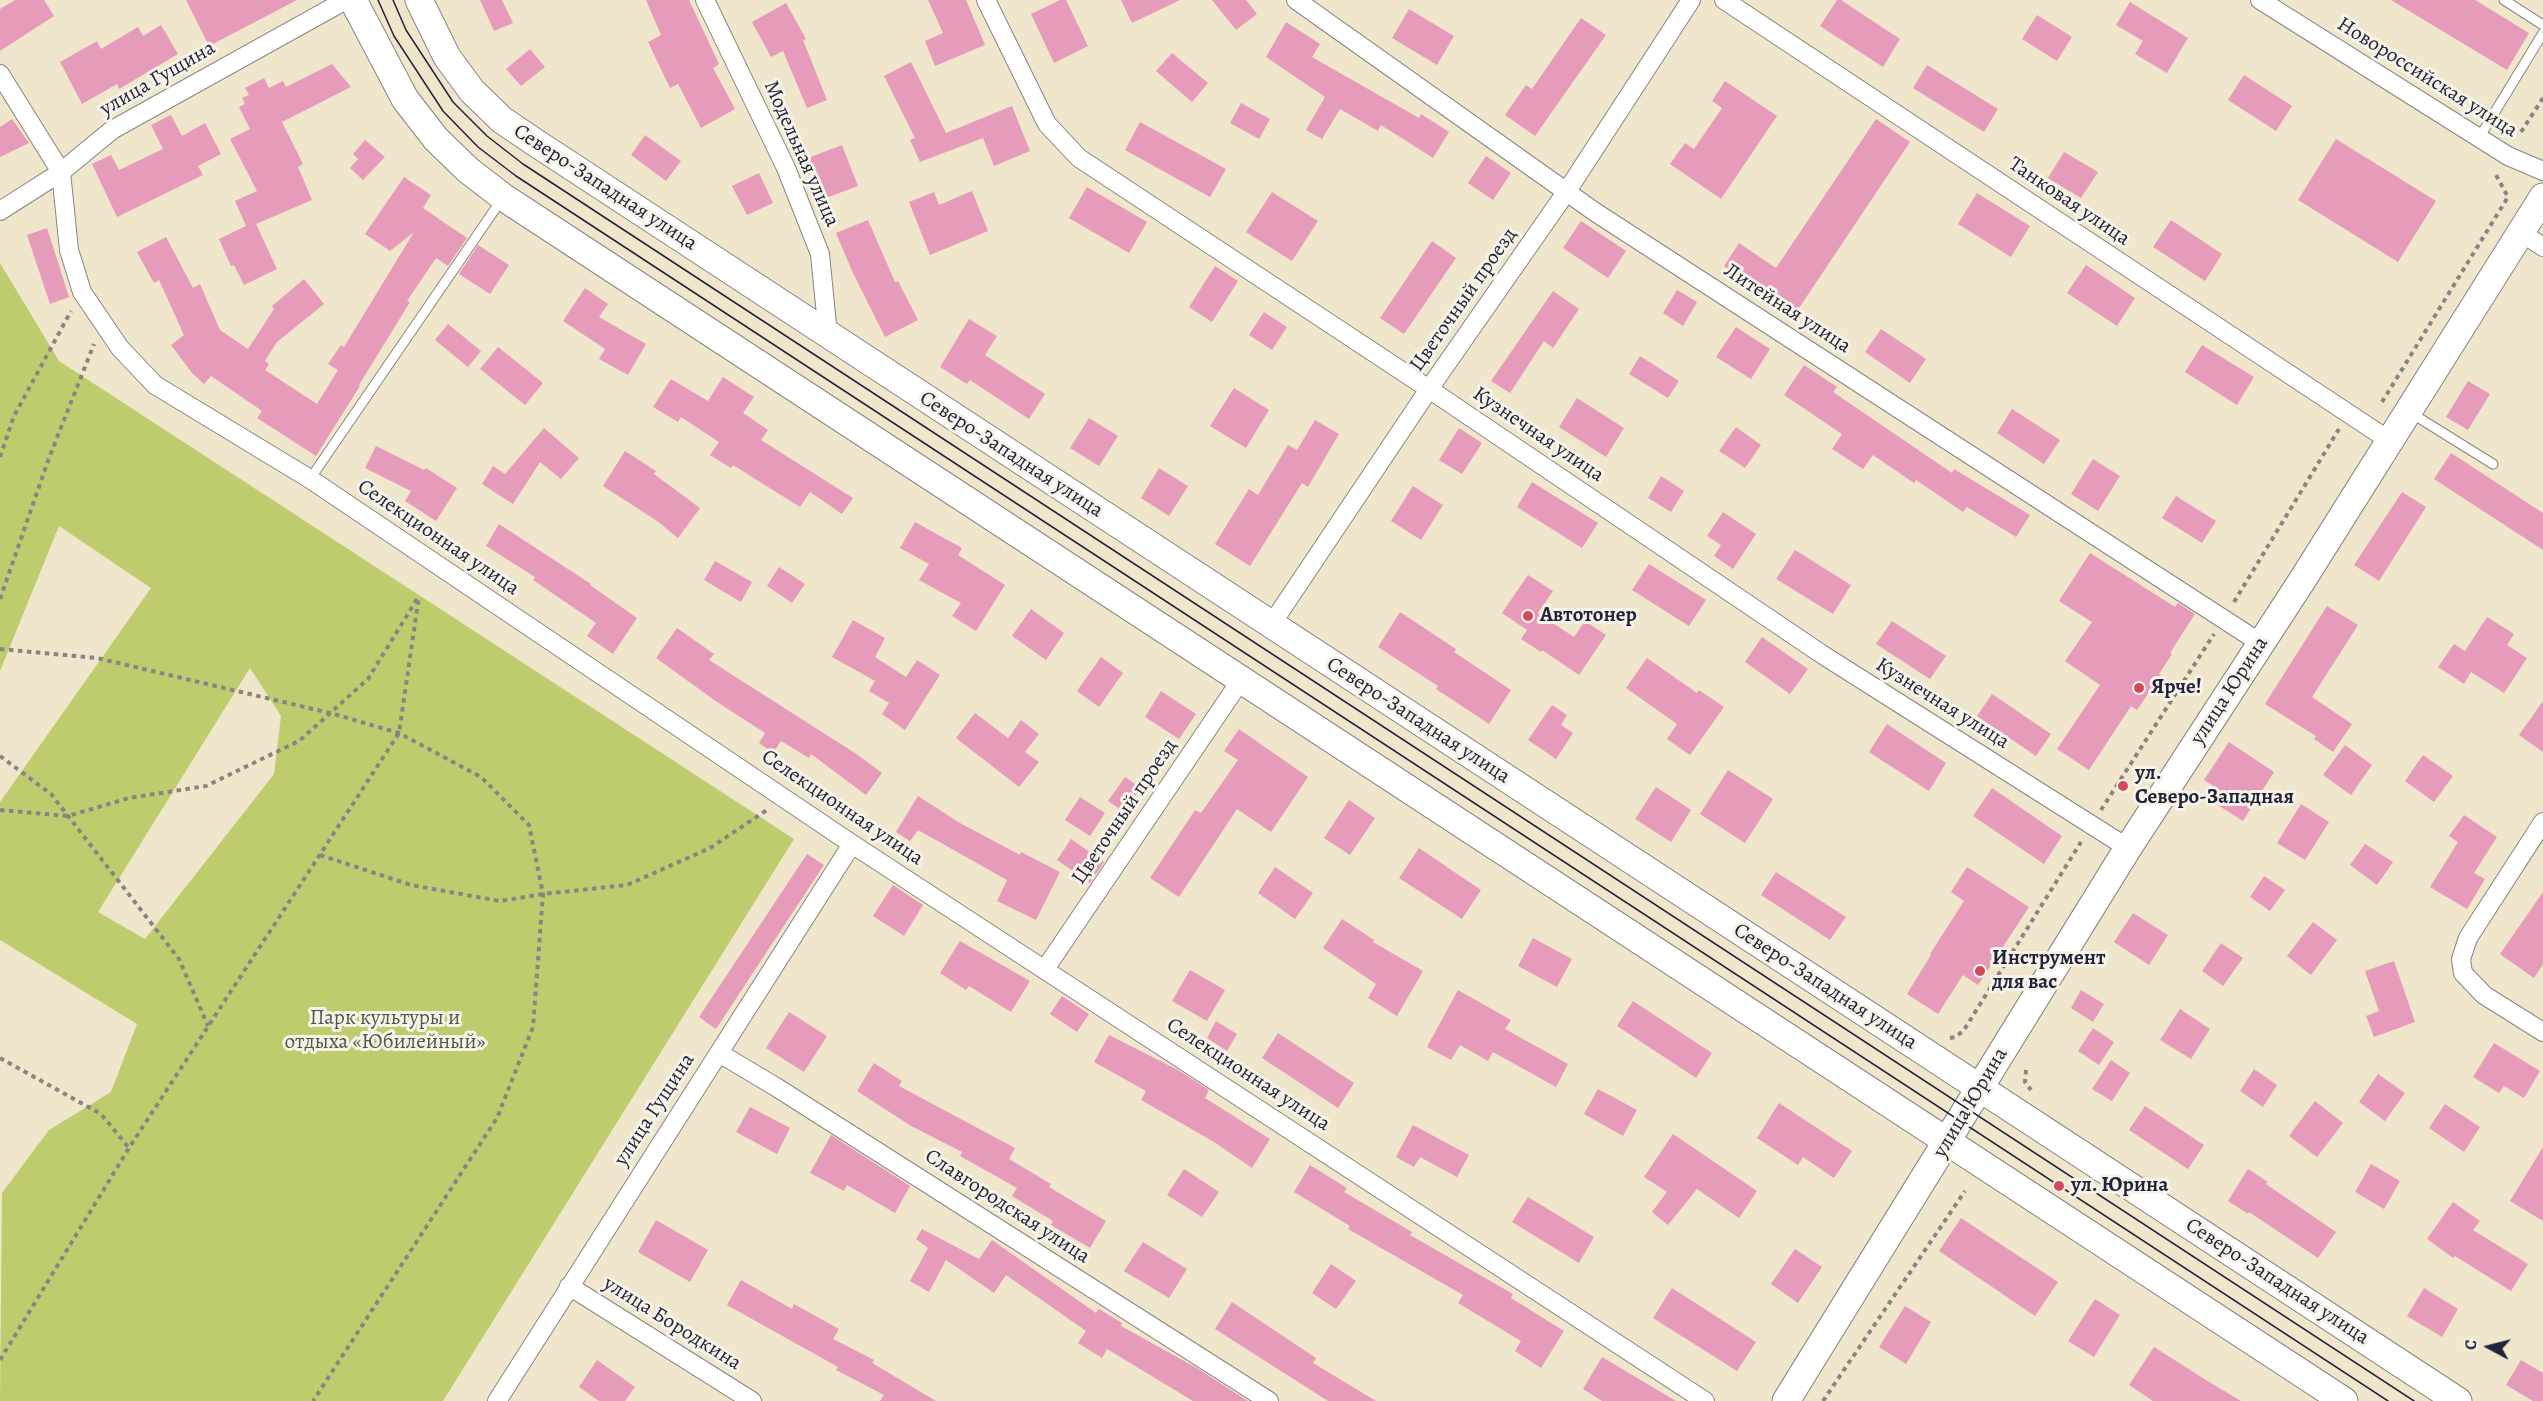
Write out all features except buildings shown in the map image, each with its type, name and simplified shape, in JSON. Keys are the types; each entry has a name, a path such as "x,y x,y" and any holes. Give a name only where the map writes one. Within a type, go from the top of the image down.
{"main road":[{"path":"353,0 405,99 436,139 468,170 503,197 2344,1401"},
{"name":"Северо-Западная улица","path":"419,0 447,57 472,91 502,120 2458,1401"},
{"name":"улица Юрина","path":"1786,1401 2128,848 2262,644 2408,410 2532,240 2543,197"}],"street":[{"name":"улица Гущина","path":"0,211 61,172 112,130 346,0"},
{"name":"Модельная улица","path":"705,0 786,168 820,254 828,335"},
{"name":"Кузнечная улица","path":"986,0 1047,124 1078,158 1429,389 1823,655 2128,848"},
{"name":"Литейная улица","path":"1296,0 1595,212 2262,644"},
{"name":"Цветочный проезд","path":"1271,625 1429,389 1567,191 1691,0"},
{"name":"Танковая улица","path":"1724,0 2390,441"},
{"name":"Новороссийская улица","path":"2260,0 2508,156 2543,171"},
{"path":"0,74 61,172"},
{"name":"Селекционная улица","path":"61,172 69,250 82,292 120,348 155,385 310,479 852,844 1705,1401"},
{"name":"Цветочный проезд","path":"1045,969 1241,680"},
{"path":"2543,822 2468,938 2461,959 2463,973 2484,994 2543,1032"},
{"name":"улица Гущина","path":"496,1401 852,844"},
{"name":"Славгородская улица","path":"719,1053 1269,1401"},
{"name":"улица Бородкина","path":"569,1286 752,1401"}],"lane":[{"path":"2504,0 2543,25"},
{"path":"2479,138 2543,33"},
{"path":"310,479 503,197"},
{"path":"2408,410 2493,464"}],"path":[{"path":"2521,132 2543,98"},
{"path":"2367,426 2508,197 2496,175"},
{"path":"0,457 14,416 82,292"},
{"path":"0,599 49,458 103,321"},
{"path":"0,810 68,816 129,798 206,786 298,741 368,679 419,596 399,733 129,1148 0,1360"},
{"path":"0,649 97,658 330,713 399,733 481,777 528,825 543,894 533,1027 497,1118 313,1401"},
{"path":"0,756 51,794 179,959 208,1026"},
{"path":"320,855 411,885 500,902 543,894 627,885 710,848 785,797"},
{"path":"1964,1030 2092,825"},
{"path":"0,1058 101,1114 129,1148"},
{"path":"2026,1070 2025,1082 2033,1092"},
{"path":"1823,1401 1965,1191"}],"green space":[{"name":"Парк культуры и отдыха «Юбилейный»","path":"0,263 59,361 794,839 443,1401 0,1401 2,1193 49,1130 111,1092 137,1024 0,940 0,802 151,588 59,526 0,671","holes":["250,668 281,716 274,774 145,939 98,912"]}],"tram line":[{"path":"378,0 394,36 443,111 478,147 516,176 2388,1401"},
{"path":"393,0 406,30 453,102 487,136 523,164 2414,1401"}],"place":[{"name":"Автотонер","path":"1528,616"},
{"name":"Ярче!","path":"2139,688"},
{"name":"ул. Северо-Западная","path":"2123,786"},
{"name":"Инструмент для вас","path":"1980,971"},
{"name":"ул. Юрина","path":"2059,1186"}]}
